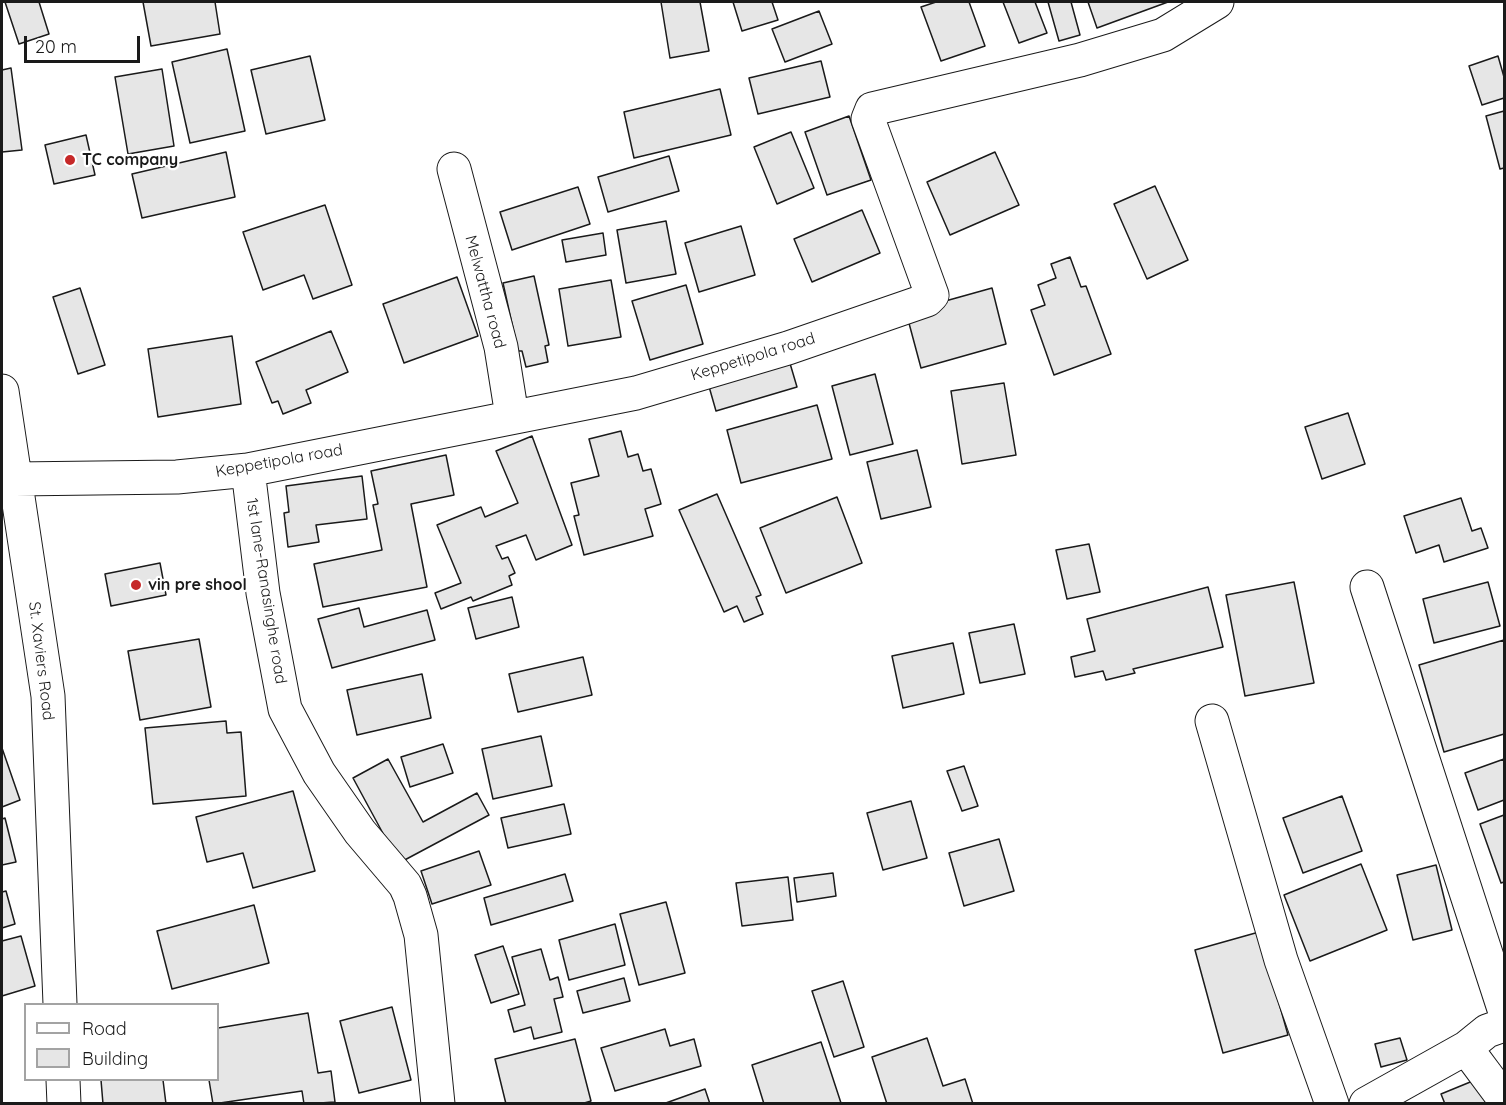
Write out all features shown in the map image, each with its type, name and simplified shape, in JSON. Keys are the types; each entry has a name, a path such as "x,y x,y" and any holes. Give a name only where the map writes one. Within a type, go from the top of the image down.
{"street":[{"name":"Keppetipola road","path":"15,479 177,477 248,470 636,393 788,348 927,300 932,295 868,119 872,109 1080,60 1163,35 1217,2"},
{"name":"Melwattha road","path":"454,169 501,347 512,416"},
{"name":"St. Xaviers Road","path":"2,391 48,696 60,1003"},
{"name":"1st lane-Ranasinghe road","path":"248,470 263,593 285,709 319,773 360,831 405,885 410,896 421,935 438,1104"},
{"path":"1367,586 1504,1009"},
{"path":"1212,720 1281,960 1332,1104"},
{"path":"1366,1104 1466,1048 1487,1031 1504,1025"},
{"path":"1466,1048 1504,1099"},
{"path":"63,1081 64,1104"}],"building":[{"path":"5,2 39,2 49,34 19,44"},
{"path":"143,2 215,2 220,34 151,46"},
{"path":"661,2 700,2 709,51 670,58"},
{"path":"733,2 772,2 778,20 742,31"},
{"path":"936,2 969,2 985,46 941,61 921,7"},
{"path":"1003,2 1035,2 1047,33 1019,43"},
{"path":"1048,2 1071,2 1080,35 1059,41"},
{"path":"1088,2 1168,2 1097,28"},
{"path":"819,11 832,44 785,62 772,29"},
{"path":"227,49 245,131 190,143 172,62"},
{"path":"310,56 325,120 266,134 251,70"},
{"path":"1498,56 1504,77 1504,98 1482,105 1469,66"},
{"path":"821,61 830,97 758,114 749,78"},
{"path":"11,68 22,150 2,152 2,70"},
{"path":"162,69 174,146 128,154 115,77"},
{"path":"720,89 731,135 634,158 624,112"},
{"path":"1504,111 1504,168 1500,169 1486,116"},
{"path":"849,116 871,180 827,195 805,132"},
{"path":"791,132 814,188 777,204 754,147"},
{"name":"TC company","path":"86,135 95,175 54,184 45,145"},
{"path":"226,152 235,197 142,218 132,174"},
{"path":"995,152 1019,205 950,235 927,182"},
{"path":"669,156 679,191 608,212 598,177"},
{"path":"1155,186 1188,260 1147,279 1114,204"},
{"path":"578,187 590,224 512,250 500,212"},
{"path":"325,205 352,285 313,299 304,275 263,290 243,232"},
{"path":"862,210 880,253 812,282 794,239"},
{"path":"666,221 676,274 626,283 617,230"},
{"path":"741,226 755,275 699,292 685,243"},
{"path":"603,233 606,255 566,262 562,240"},
{"path":"1070,257 1081,287 1086,286 1111,354 1054,375 1031,310 1045,305 1038,285 1056,278 1051,264"},
{"path":"534,276 549,345 545,346 548,362 526,367 522,351 518,351 503,283"},
{"path":"457,277 478,336 404,363 383,304"},
{"path":"611,280 621,337 568,346 559,289"},
{"path":"686,285 703,344 650,360 632,301"},
{"path":"80,288 105,365 78,374 53,297"},
{"path":"992,288 1006,344 921,368 906,312"},
{"path":"331,331 348,372 306,390 311,403 283,414 278,401 272,403 256,362"},
{"path":"232,336 241,404 158,417 148,349"},
{"path":"789,360 797,387 716,411 708,383"},
{"path":"875,374 893,444 850,455 832,386"},
{"path":"1004,383 1016,455 962,464 951,391"},
{"path":"817,405 832,459 741,483 727,430"},
{"path":"1348,413 1365,464 1322,479 1305,427"},
{"path":"621,431 628,457 638,454 643,471 651,469 661,504 645,509 653,536 584,555 574,516 579,515 571,483 599,476 589,439"},
{"path":"532,436 572,545 536,560 526,535 496,546 502,559 508,557 515,573 509,576 512,585 473,601 471,597 441,609 435,593 461,583 437,525 481,507 485,517 518,503 496,451"},
{"path":"917,450 931,507 881,519 867,462"},
{"path":"446,455 454,495 411,504 427,587 323,607 314,564 382,550 373,505 378,504 371,471"},
{"path":"362,476 367,519 316,525 319,542 288,547 284,513 289,512 286,486"},
{"path":"717,494 761,595 756,597 763,614 744,622 737,606 724,612 679,510"},
{"path":"837,497 862,563 786,593 760,528"},
{"path":"1461,498 1472,531 1481,528 1488,548 1444,562 1439,545 1416,553 1404,516"},
{"path":"1089,544 1100,592 1067,599 1056,550"},
{"name":"vin pre shool","path":"160,563 166,595 111,606 105,574"},
{"path":"1294,582 1314,683 1245,696 1226,595"},
{"path":"1488,582 1500,626 1434,643 1423,599"},
{"path":"1208,587 1223,647 1133,669 1135,673 1106,680 1103,671 1075,677 1071,657 1095,651 1087,619"},
{"path":"512,597 519,627 476,639 468,608"},
{"path":"359,608 364,627 427,610 435,640 332,668 318,619"},
{"path":"1014,624 1025,674 980,683 969,633"},
{"path":"199,639 211,707 140,720 128,651"},
{"path":"1504,640 1504,734 1444,752 1419,665"},
{"path":"953,643 964,694 903,708 892,656"},
{"path":"583,657 592,695 518,712 509,674"},
{"path":"422,674 431,718 357,735 347,690"},
{"path":"226,721 227,733 241,732 246,796 153,804 145,728"},
{"path":"541,736 552,786 493,799 482,749"},
{"path":"443,744 453,773 410,787 401,757"},
{"path":"2,748 20,800 2,807"},
{"path":"388,759 423,822 477,793 489,815 399,863 353,778"},
{"path":"1504,759 1504,800 1478,810 1465,773"},
{"path":"964,766 978,806 962,811 947,771"},
{"path":"293,791 315,871 253,888 243,853 207,862 196,817"},
{"path":"1342,796 1362,851 1303,873 1283,818"},
{"path":"911,801 927,858 883,870 867,813"},
{"path":"564,804 571,834 508,848 501,818"},
{"path":"1504,815 1504,882 1501,883 1480,824"},
{"path":"5,818 16,862 2,865 2,819"},
{"path":"999,839 1014,891 964,906 949,853"},
{"path":"479,851 491,885 432,904 421,871"},
{"path":"1361,864 1387,930 1310,961 1284,895"},
{"path":"1436,865 1452,930 1413,940 1397,875"},
{"path":"833,873 836,896 797,902 794,878"},
{"path":"565,874 573,901 491,925 484,898"},
{"path":"788,877 793,920 742,926 736,883"},
{"path":"6,891 15,924 2,928 2,892"},
{"path":"666,902 685,973 639,985 620,914"},
{"path":"254,905 269,963 172,989 157,931"},
{"path":"615,924 625,965 569,980 559,940"},
{"path":"1259,932 1288,1035 1223,1053 1195,950"},
{"path":"21,936 35,986 2,996 2,941"},
{"path":"503,946 519,994 491,1003 475,955"},
{"path":"541,949 550,980 558,977 563,997 554,999 562,1032 534,1039 531,1027 514,1032 508,1010 525,1005 512,957"},
{"path":"624,978 630,1001 583,1013 577,991"},
{"path":"843,981 864,1047 834,1057 812,991"},
{"path":"392,1007 411,1080 359,1093 340,1021"},
{"path":"308,1013 318,1073 331,1071 335,1102 304,1104 302,1091 213,1104 209,1081 219,1081 219,1028"},
{"path":"665,1029 670,1046 694,1039 701,1066 615,1091 601,1048"},
{"path":"927,1038 943,1086 965,1079 973,1104 887,1104 872,1057"},
{"path":"1400,1038 1407,1060 1381,1067 1375,1044"},
{"path":"575,1039 591,1101 581,1104 506,1104 495,1059"},
{"path":"821,1042 841,1103 764,1104 752,1065"},
{"path":"1480,1078 1490,1104 1445,1104 1441,1094"},
{"path":"101,1081 163,1081 166,1104 103,1104"},
{"path":"705,1089 710,1104 663,1104"}],"place":[{"name":"TC company","path":"70,160"},
{"name":"vin pre shool","path":"136,585"}]}
